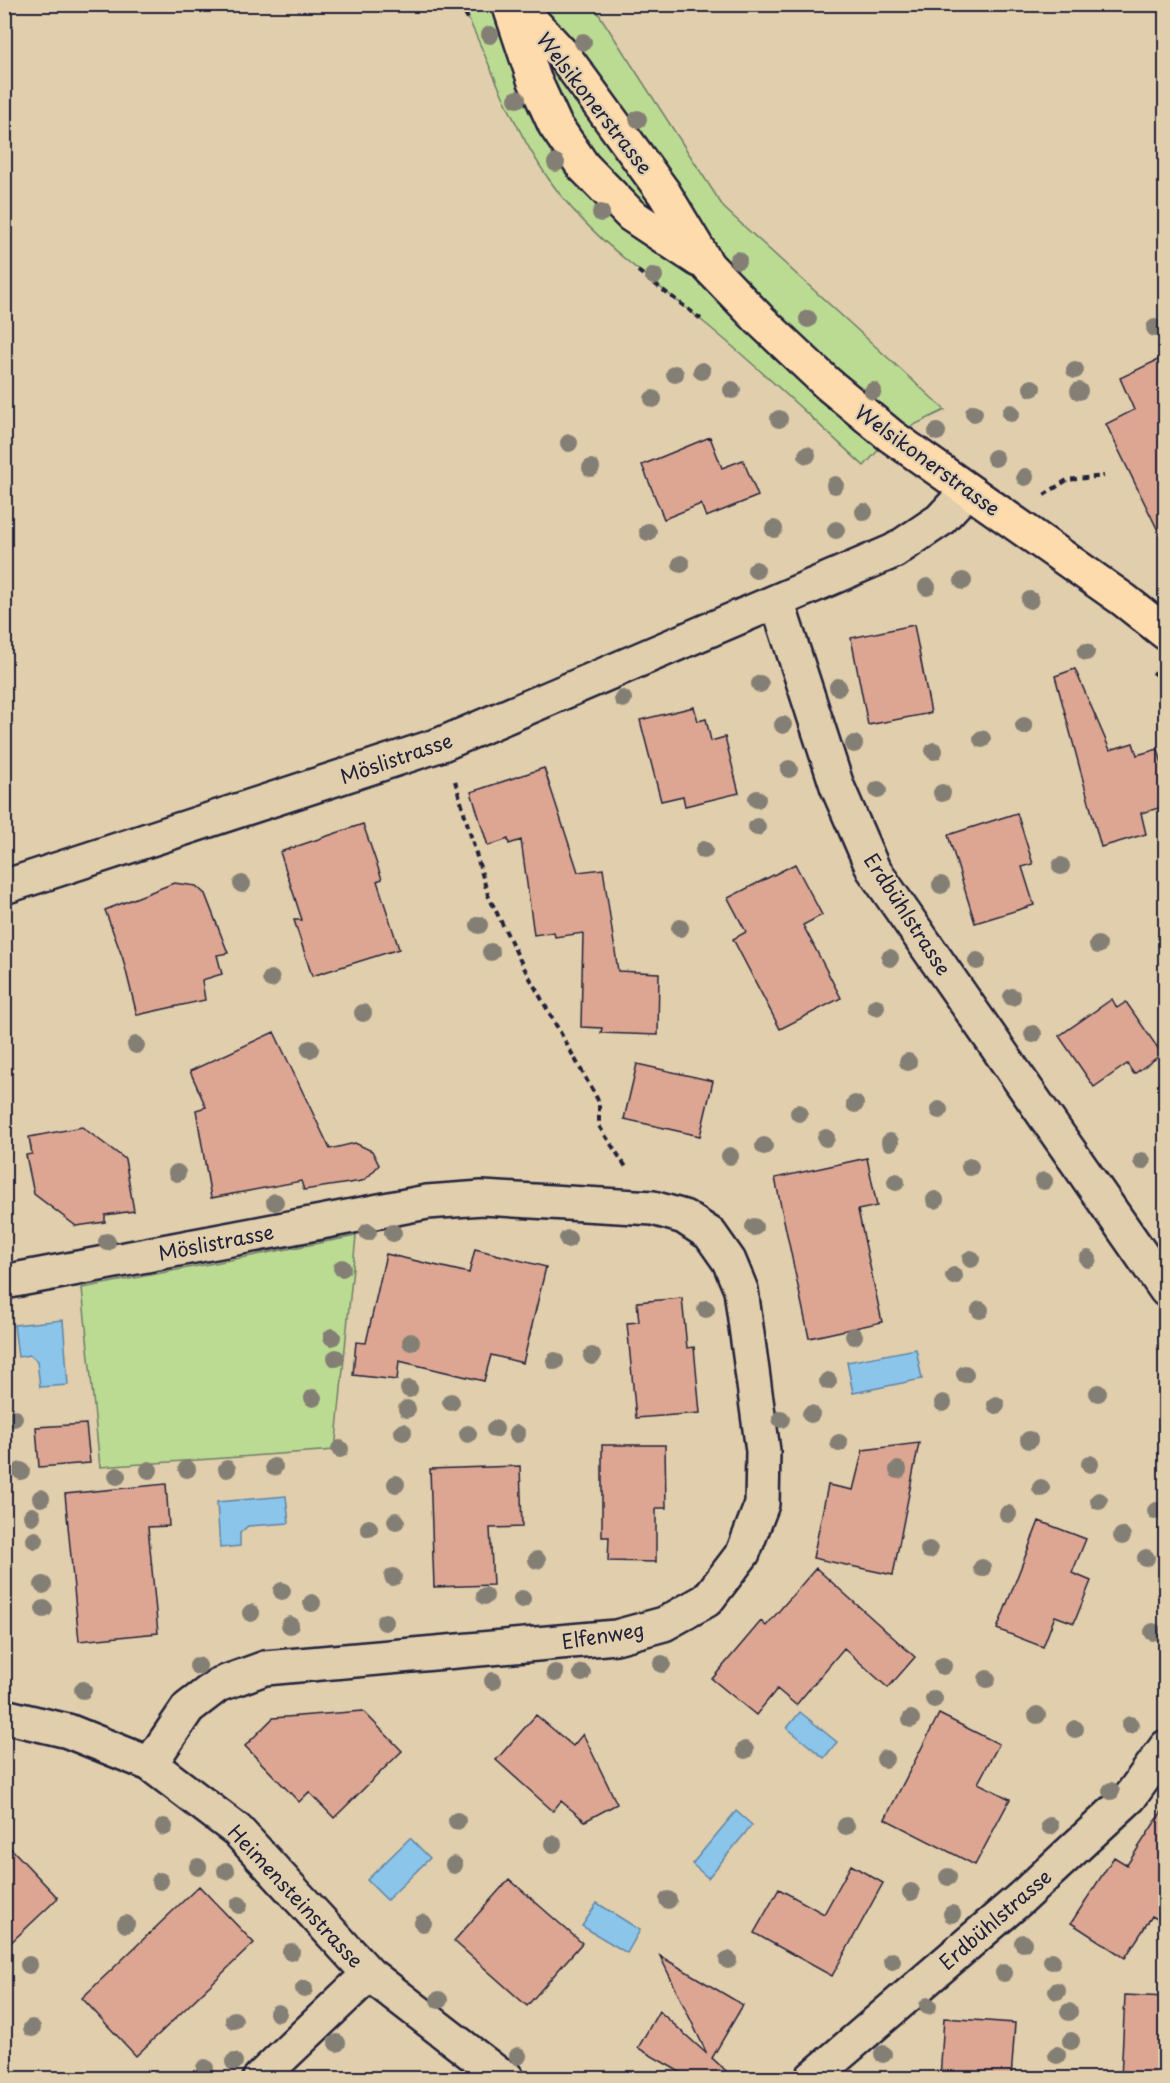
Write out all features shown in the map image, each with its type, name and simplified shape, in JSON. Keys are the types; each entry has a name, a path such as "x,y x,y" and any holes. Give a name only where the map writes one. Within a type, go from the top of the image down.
{"main road":[{"name":"Welsikonerstrasse","path":"509,4 534,79 555,125 583,166 631,215 708,266 760,320 828,384 891,436 1124,600 1166,633"},
{"name":"Welsikonerstrasse","path":"516,4 565,57 664,193 708,266"}],"street":[{"path":"777,601 894,551 940,520 967,491"},
{"name":"Möslistrasse","path":"4,887 442,744 777,601"},
{"name":"Erdbühlstrasse","path":"777,601 837,786 873,869 1166,1290"},
{"name":"Möslistrasse","path":"4,1282 427,1202 482,1198 653,1208"},
{"name":"Elfenweg","path":"150,1764 188,1708 218,1686 265,1668 616,1637 664,1624 707,1600 743,1553 762,1504 764,1451 745,1313 741,1290 729,1260 710,1234 684,1217 653,1208"},
{"name":"Heimensteinstrasse","path":"4,1716 68,1731 150,1764 237,1830 369,1974 507,2079"},
{"name":"Erdbühlstrasse","path":"812,2079 1022,1898 1130,1797 1166,1747"},
{"path":"260,2079 369,1974"}],"path":[{"path":"1017,524 1029,504 1066,480 1104,476"},
{"path":"459,793 488,895 522,964 599,1102 599,1126 653,1208"}],"green space":[{"path":"460,5 593,5 724,208 945,410 891,436 864,466 743,355 620,255 581,219 548,178 525,140"},
{"path":"356,1236 335,1450 100,1467 82,1288"}],"water":[{"path":"63,1320 68,1385 40,1387 37,1361 30,1355 18,1357 14,1325"},
{"path":"916,1349 922,1379 853,1393 847,1362"},
{"path":"286,1496 289,1523 248,1526 240,1533 240,1546 220,1548 217,1502"},
{"path":"800,1712 837,1742 824,1758 787,1728"},
{"path":"736,1811 752,1825 708,1878 692,1864"},
{"path":"410,1838 430,1858 387,1900 367,1880"},
{"path":"597,1903 640,1930 627,1953 582,1926"}],"building":[{"path":"1166,356 1166,547 1106,424 1134,410 1120,378"},
{"path":"710,437 722,468 743,460 758,496 706,517 701,504 664,519 642,465"},
{"path":"914,625 931,713 868,725 851,638"},
{"path":"1075,669 1110,750 1133,743 1137,755 1158,749 1166,779 1166,806 1141,813 1146,834 1101,847 1055,676"},
{"path":"694,707 698,721 706,719 711,741 725,737 739,793 685,806 683,796 661,801 640,720"},
{"path":"544,768 578,872 603,869 618,971 659,973 658,1035 601,1033 602,1028 581,1027 583,933 555,937 554,932 534,935 521,840 509,844 508,839 488,846 471,792"},
{"path":"1017,813 1033,864 1022,867 1034,905 975,923 948,835"},
{"path":"363,824 382,879 377,881 399,949 312,976 294,920 302,920 280,852"},
{"path":"795,864 822,915 803,925 841,998 780,1029 733,939 746,932 728,898"},
{"path":"174,883 196,886 205,894 228,953 217,955 222,974 202,980 205,1000 137,1015 123,959 105,910"},
{"path":"1112,999 1117,1008 1126,1002 1162,1054 1134,1074 1127,1064 1094,1087 1059,1036"},
{"path":"274,1032 330,1149 355,1143 372,1151 379,1165 362,1181 304,1190 301,1181 211,1198 196,1110 206,1107 190,1071"},
{"path":"637,1064 713,1081 700,1136 624,1119"},
{"path":"82,1127 125,1159 134,1211 105,1215 105,1222 76,1226 34,1194 26,1155 32,1154 29,1137"},
{"path":"867,1158 877,1206 858,1210 882,1322 809,1338 775,1178"},
{"path":"475,1249 546,1267 523,1363 491,1355 484,1381 399,1361 397,1380 353,1375 356,1342 366,1343 386,1254 469,1273"},
{"path":"682,1298 687,1348 694,1347 700,1413 636,1418 627,1323 639,1322 637,1302"},
{"path":"86,1424 90,1463 39,1467 36,1427"},
{"path":"919,1443 893,1575 813,1558 828,1485 853,1490 863,1450"},
{"path":"602,1445 665,1445 666,1508 656,1508 656,1562 608,1561 609,1537 602,1537"},
{"path":"520,1466 522,1527 490,1528 493,1585 434,1587 430,1469"},
{"path":"166,1484 169,1526 148,1527 158,1633 79,1641 65,1494"},
{"path":"1039,1521 1086,1539 1072,1573 1091,1581 1074,1623 1055,1616 1043,1647 997,1629"},
{"path":"816,1568 915,1657 888,1688 844,1648 796,1705 777,1689 756,1715 712,1679 761,1621 766,1626"},
{"path":"363,1711 402,1751 334,1818 309,1792 299,1802 245,1746 273,1718"},
{"path":"939,1714 999,1744 978,1783 1010,1799 975,1865 885,1819"},
{"path":"536,1715 573,1746 583,1734 617,1804 585,1821 561,1801 553,1811 496,1760"},
{"path":"1166,1805 1166,1924 1152,1916 1125,1958 1071,1923 1114,1857 1127,1865"},
{"path":"4,1841 58,1898 4,1949"},
{"path":"851,1865 883,1883 832,1976 754,1933 779,1889 824,1914"},
{"path":"509,1879 582,1943 527,2006 454,1941"},
{"path":"199,1886 254,1943 136,2056 82,1998"},
{"path":"660,1956 743,2005 712,2058 735,2079 692,2079 638,2048 659,2011 707,2054"},
{"path":"1125,1995 1166,1997 1166,2079 1121,2079"},
{"path":"944,2018 1015,2023 1011,2079 940,2079"}]}
